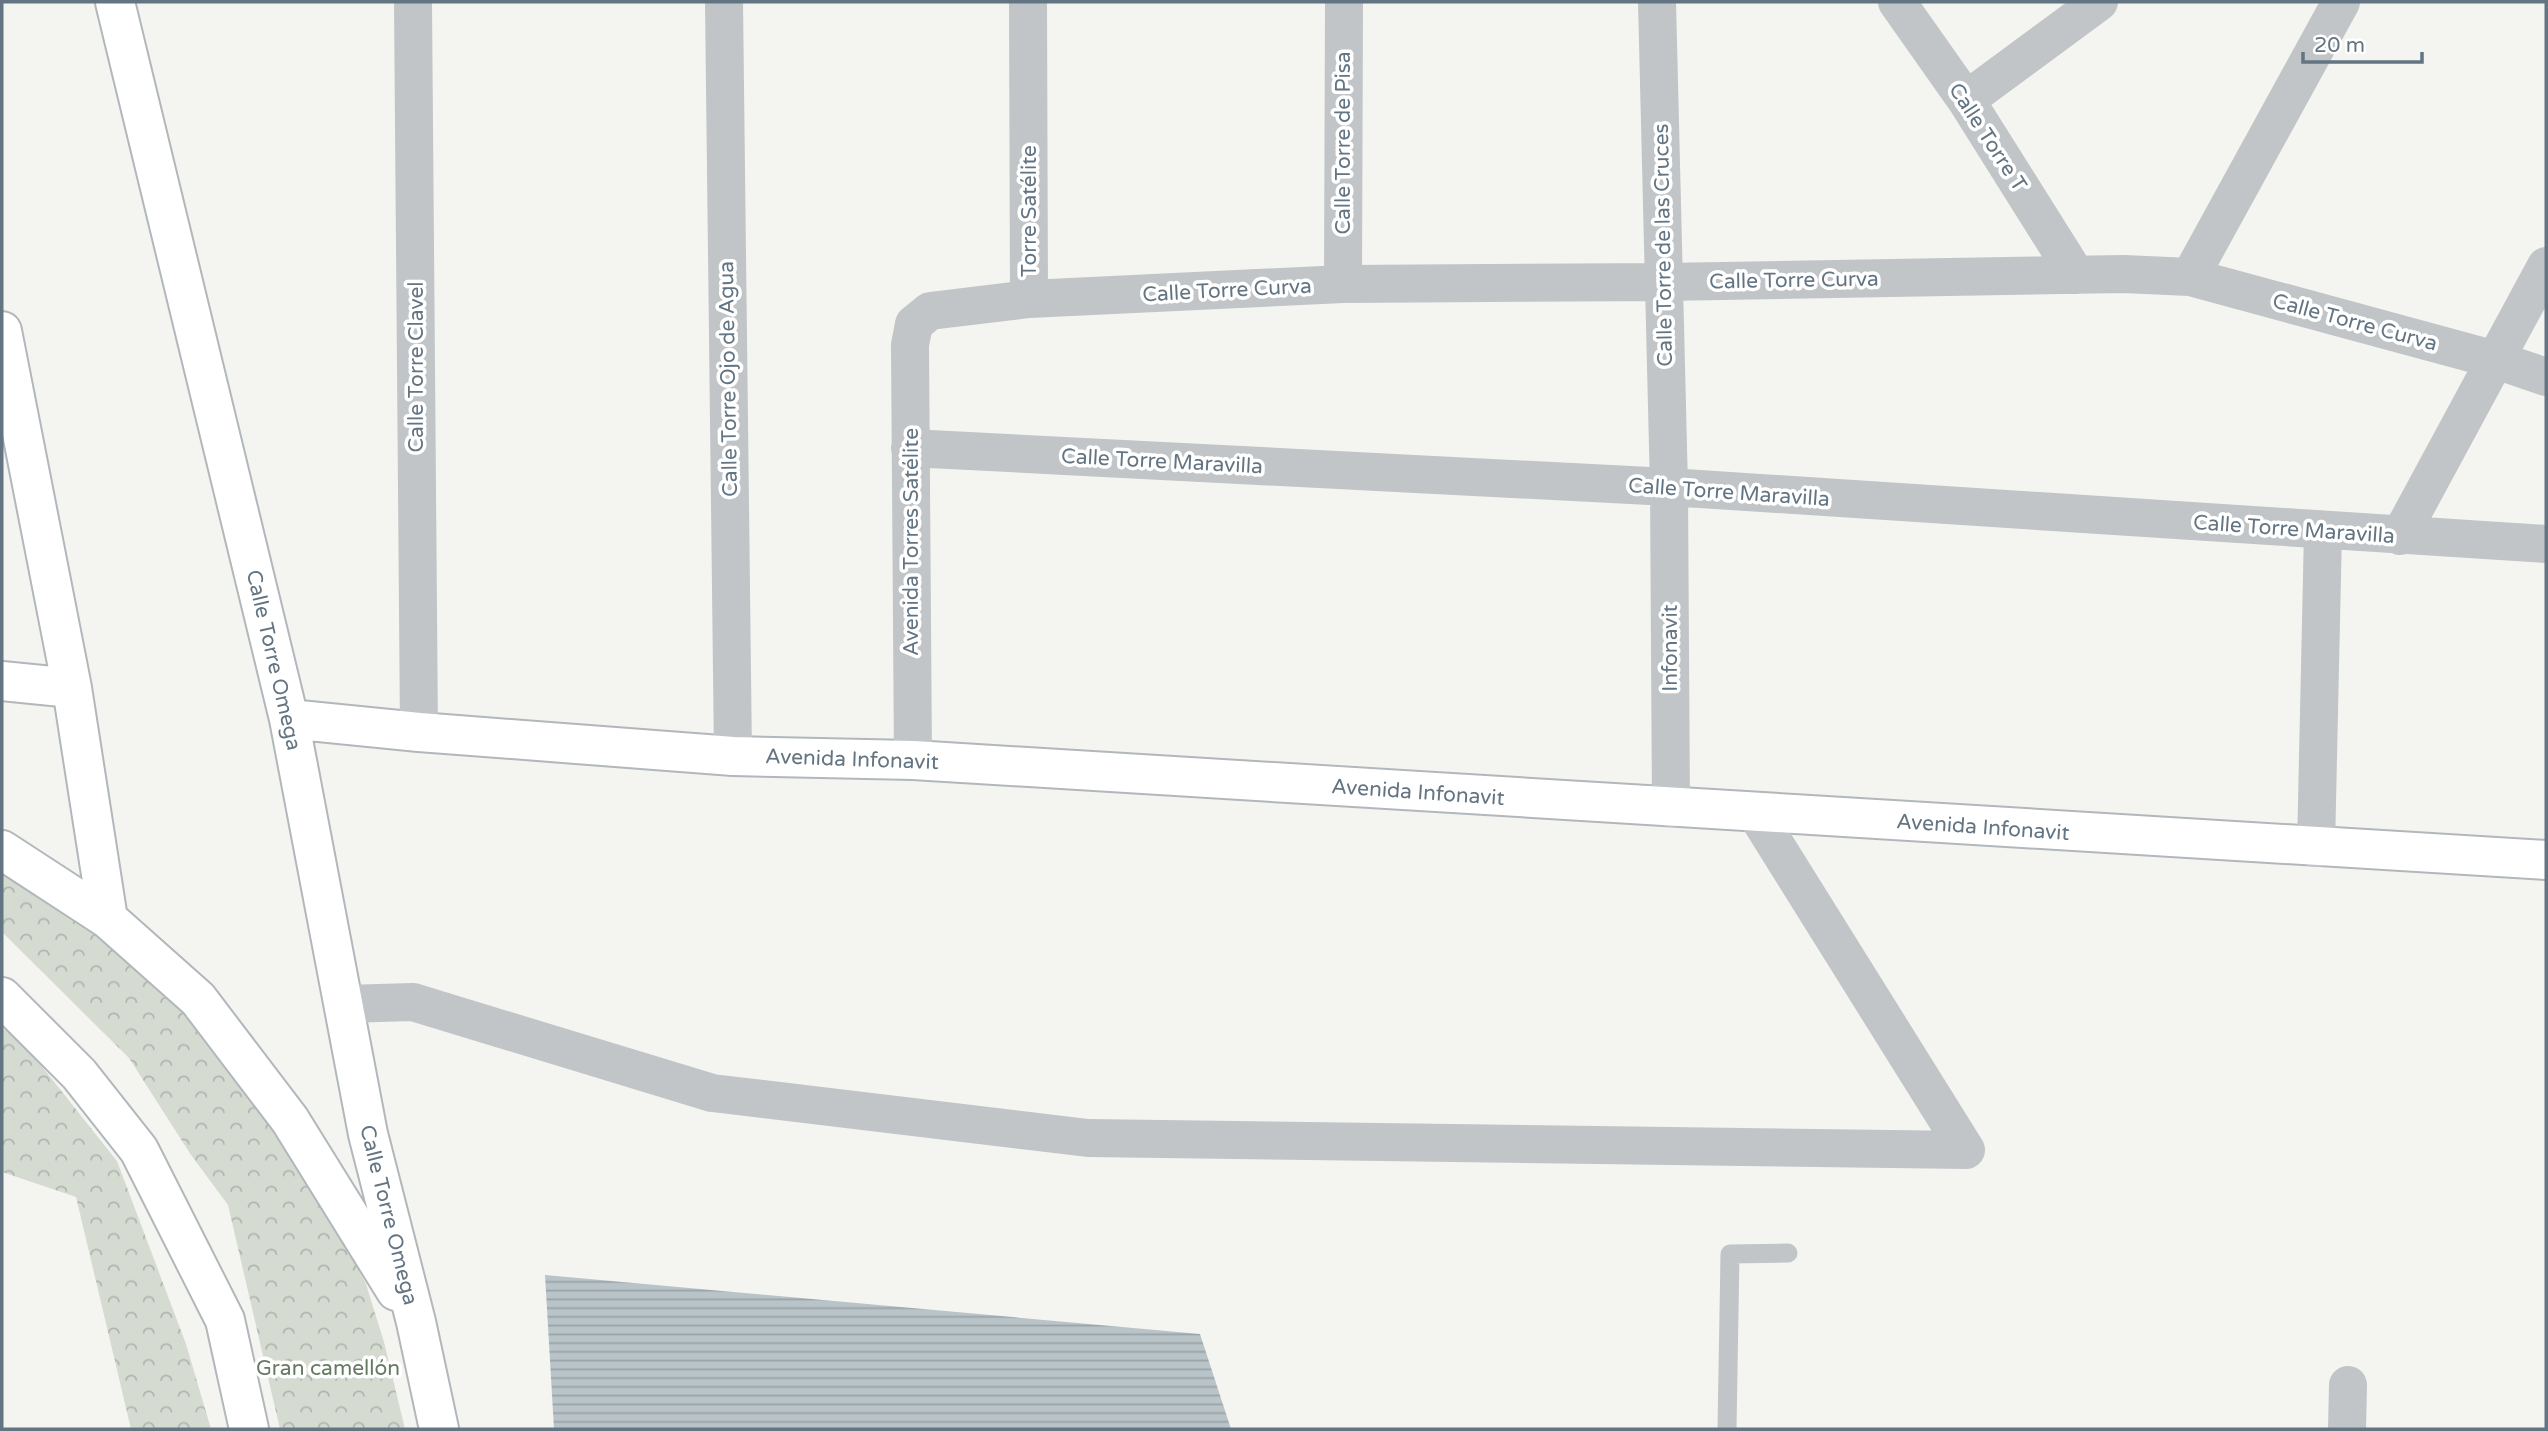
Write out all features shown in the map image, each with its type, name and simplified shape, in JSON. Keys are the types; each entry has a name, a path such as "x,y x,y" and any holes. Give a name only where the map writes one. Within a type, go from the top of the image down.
{"main road":[{"name":"Calle Torre Omega","path":"115,2 289,719 368,1134 416,1322 439,1429"},
{"path":"2,331 72,688 108,919"},
{"path":"2,681 72,688"},
{"name":"Avenida Infonavit","path":"289,719 419,732 733,756 913,760 2546,860"},
{"path":"2,850 108,919 198,999 282,1109 416,1322"},
{"path":"2,997 79,1074 139,1150 225,1320 249,1429"}],"street":[{"name":"Calle Torre Clavel","path":"413,2 419,732"},
{"name":"Calle Torre Ojo de Agua","path":"724,2 733,756"},
{"name":"Torre Satélite","path":"914,324 930,311 1029,299 1028,2"},
{"name":"Calle Torre de Pisa","path":"1343,284 1344,2"},
{"name":"Calle Torre de las Cruces","path":"1657,2 1669,487"},
{"name":"Calle Torre T","path":"1898,2 1966,100 2076,275"},
{"path":"1966,100 2099,2"},
{"path":"2190,277 2341,2"},
{"path":"2400,536 2546,266"},
{"name":"Calle Torre Curva","path":"1029,299 1343,284 2076,275 2190,277 2496,360 2546,377"},
{"name":"Avenida Torres Satélite","path":"913,760 909,345 914,324"},
{"name":"Calle Torre Maravilla","path":"910,448 1669,487 2546,544"},
{"name":"Infonavit","path":"1669,487 1671,808"},
{"path":"2316,848 2323,531"},
{"path":"344,1004 412,1002 712,1093 1088,1138 1966,1150 1755,812"},
{"path":"2347,1429 2348,1385"}],"lane":[{"path":"1727,1429 1730,1254 1788,1253"}],"green space":[{"name":"Gran camellón","path":"2,857 166,978 294,1146 366,1284 384,1342 405,1429 280,1429 228,1205 191,1155 129,1058 2,932"},
{"path":"2,1028 24,1044 117,1161 186,1344 211,1429 131,1429 76,1197 2,1172"}],"shaded area":[{"path":"545,1275 1200,1334 1231,1429 554,1429"}]}
